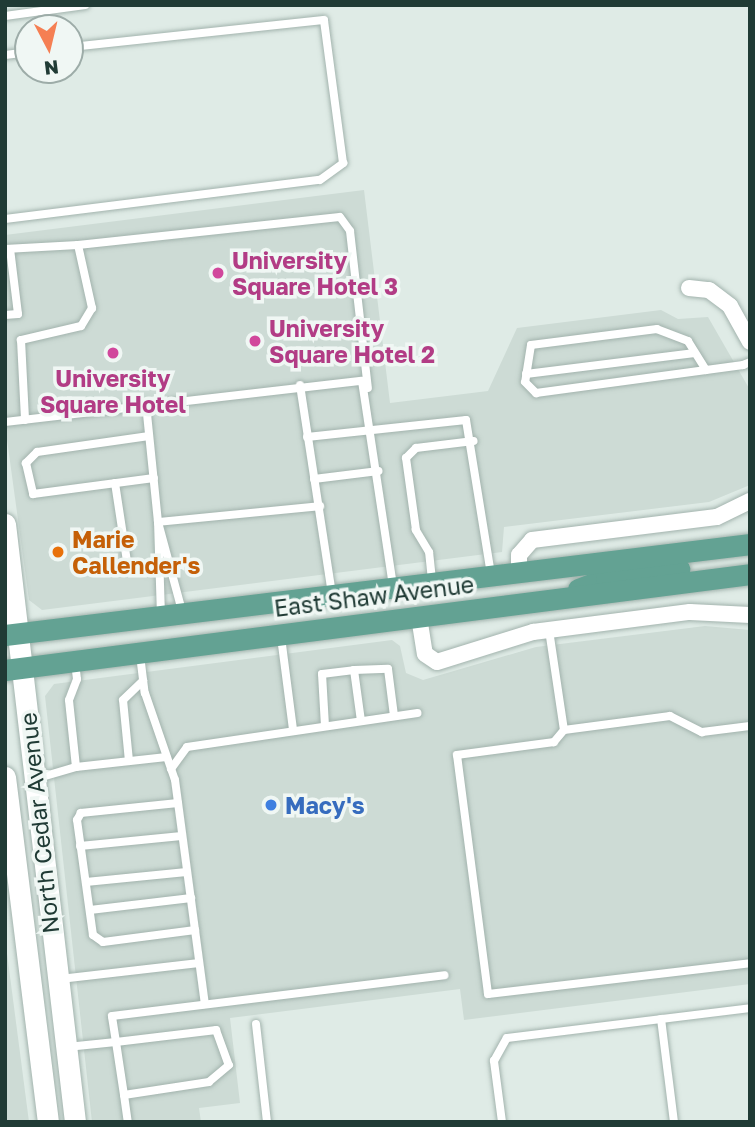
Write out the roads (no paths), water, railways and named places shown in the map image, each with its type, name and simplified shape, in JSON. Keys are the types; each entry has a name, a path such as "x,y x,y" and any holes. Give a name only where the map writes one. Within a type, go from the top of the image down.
{"main road":[{"name":"North Cedar Avenue","path":"5,524 14,669 35,779 56,979 75,1122"},
{"name":"East Shaw Avenue","path":"12,634 750,544"},
{"path":"546,601 606,578 750,560"},
{"name":"East Shaw Avenue","path":"14,669 750,574"},
{"name":"North Cedar Avenue","path":"5,777 48,1122"},
{"path":"13,848 33,898 43,969 56,979"},
{"path":"33,997 44,1004 50,1032 65,1047"}],"street":[{"path":"690,288 720,297 745,320 750,342"},
{"path":"519,573 519,555 532,540 717,517 750,501"},
{"path":"419,617 425,654 437,662 549,630 690,612 750,615"}],"lane":[{"path":"5,16 85,5"},
{"path":"5,219 320,180 343,163 324,20 84,46"},
{"path":"5,315 18,314 8,249 78,245 340,218 350,231 393,588"},
{"path":"26,420 21,340 81,326 93,308 78,245"},
{"path":"706,370 688,341 657,329 531,345 526,374 536,393 706,370 750,362"},
{"path":"526,374 695,353"},
{"path":"5,422 352,379 368,391"},
{"path":"300,385 332,595"},
{"path":"146,404 158,522 161,616"},
{"path":"307,437 459,418 471,424 491,576"},
{"path":"149,436 27,457 33,494 154,478"},
{"path":"433,583 429,552 416,530 407,458 416,448 474,441"},
{"path":"314,479 379,471"},
{"path":"116,483 128,568 158,570"},
{"path":"158,522 320,506"},
{"path":"158,522 183,614"},
{"path":"549,630 564,730"},
{"path":"281,634 293,730"},
{"path":"139,652 143,681 171,769 178,803 205,1004"},
{"path":"75,662 77,679 69,700 76,767"},
{"path":"325,726 319,677 354,670 385,666 394,716"},
{"path":"354,670 361,721"},
{"path":"129,761 123,700 143,681"},
{"path":"171,769 187,747 418,713"},
{"path":"750,726 702,732 670,716 564,730 554,742 457,755 488,994 750,962"},
{"path":"35,779 76,767 166,757"},
{"path":"178,803 81,813 80,846 93,935 103,942 195,930"},
{"path":"80,846 183,836"},
{"path":"86,883 187,872"},
{"path":"90,910 191,898"},
{"path":"56,979 199,963"},
{"path":"128,1122 112,1016 444,975"},
{"path":"502,1122 494,1061 502,1040 750,1008"},
{"path":"661,1019 674,1122"},
{"path":"256,1024 267,1122"},
{"path":"65,1047 216,1030 229,1065 209,1082 124,1095"}],"place":[{"name":"University Square Hotel 3","path":"218,273"},
{"name":"University Square Hotel 2","path":"255,341"},
{"name":"University Square Hotel","path":"113,353"},
{"name":"Marie Callender's","path":"58,552"},
{"name":"Macy's","path":"271,805"}]}
